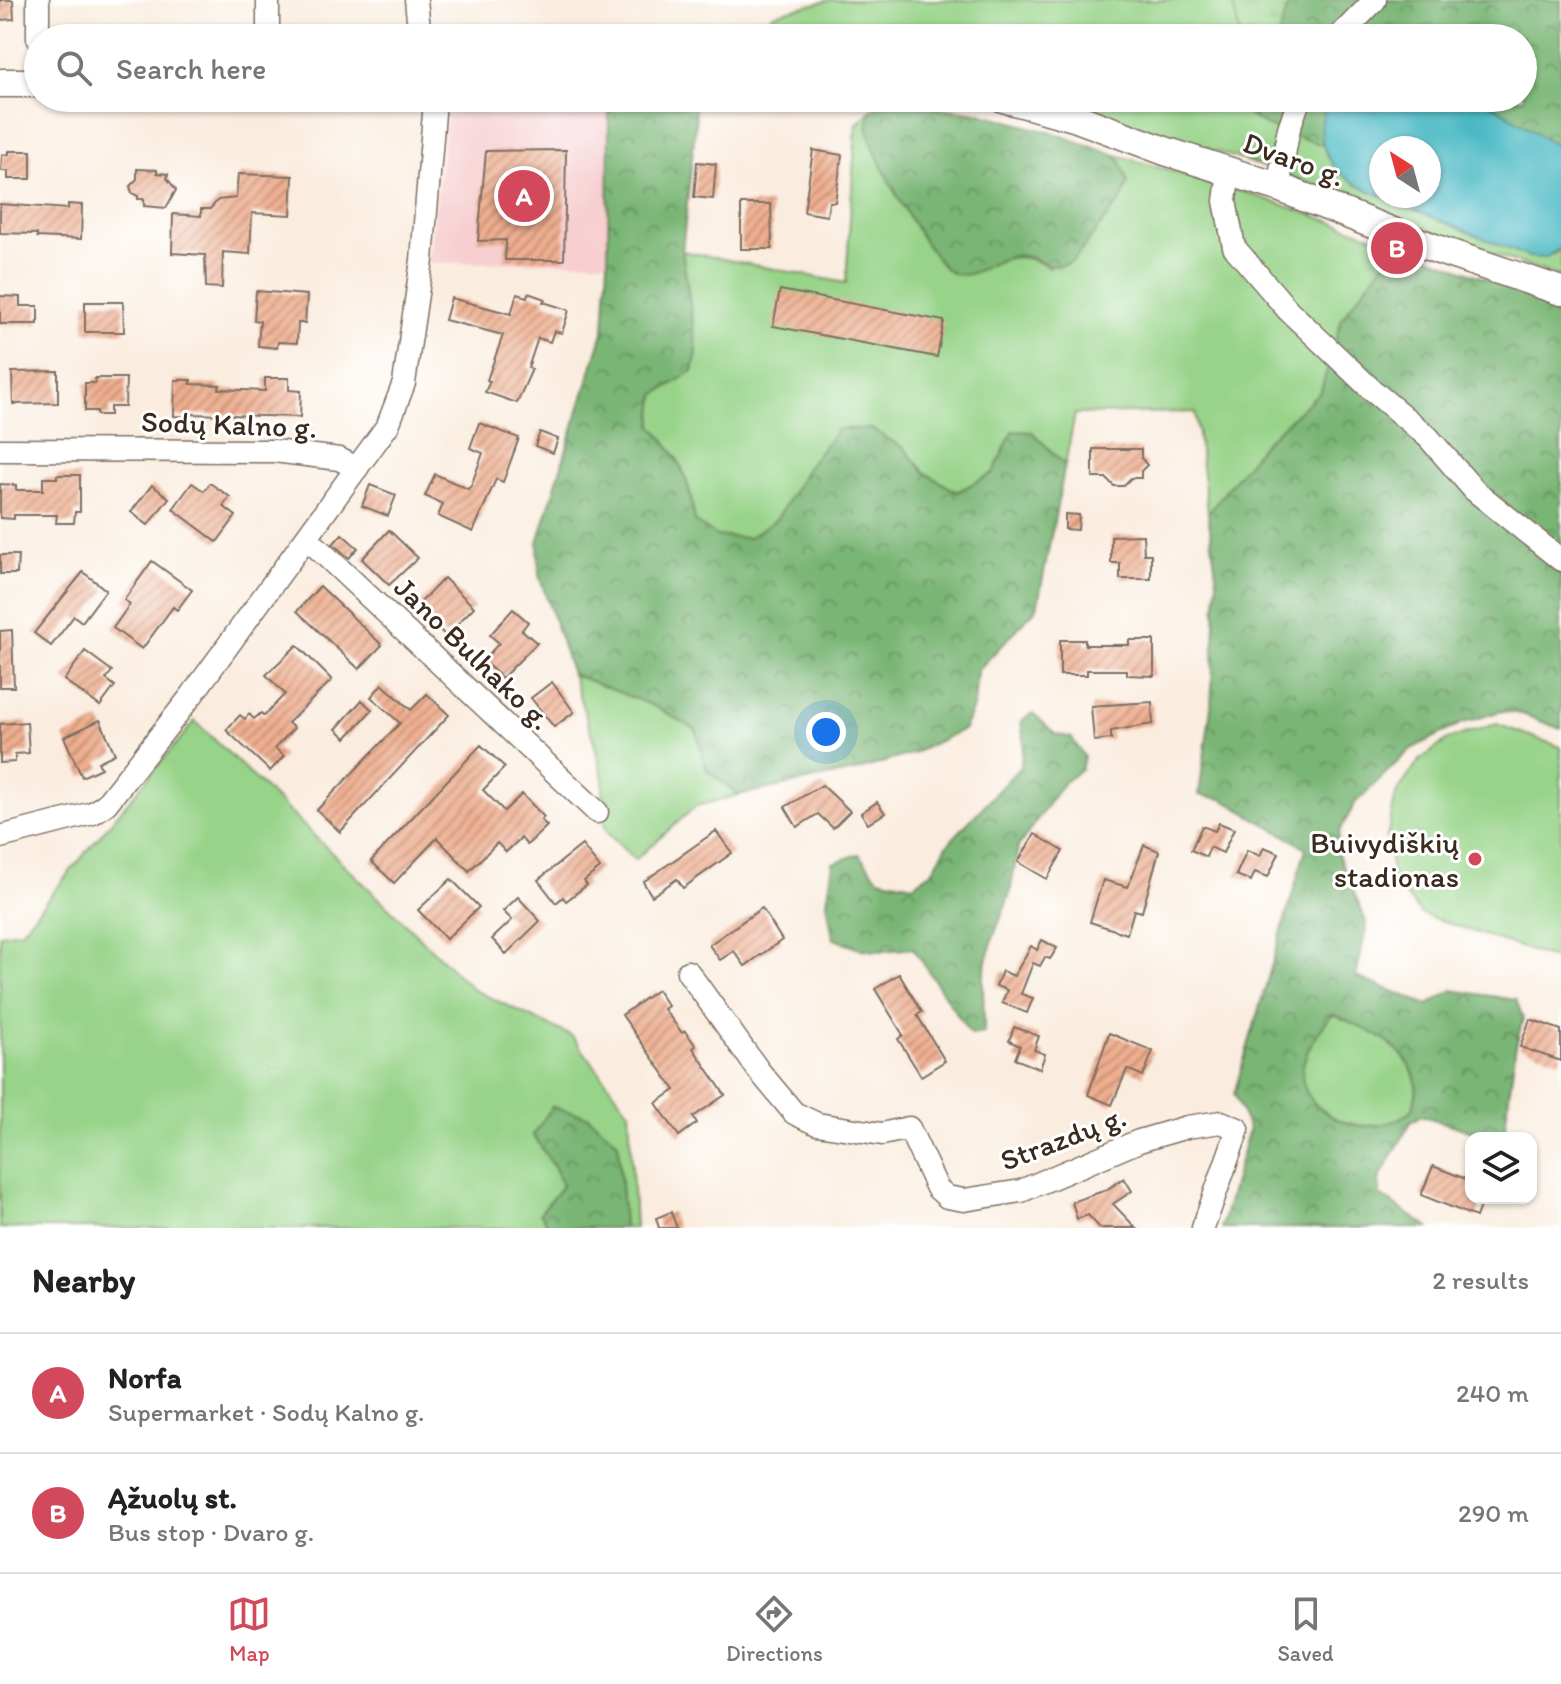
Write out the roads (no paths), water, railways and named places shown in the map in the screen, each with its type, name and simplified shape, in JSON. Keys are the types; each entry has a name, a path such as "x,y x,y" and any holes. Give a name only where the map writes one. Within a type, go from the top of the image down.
{"main road":[{"path":"0,83 24,83"},
{"name":"Dvaro g.","path":"1055,112 1278,187 1439,250 1561,291"}],"street":[{"path":"38,0 38,24"},
{"path":"268,0 268,24"},
{"path":"416,0 419,24"},
{"path":"1352,24 1375,0"},
{"path":"0,837 93,813 106,804 154,745 388,425 404,383 422,260 434,112"},
{"path":"1278,187 1295,112"},
{"path":"1229,171 1225,201 1234,247 1288,310 1373,391 1428,437 1474,490 1561,560"},
{"name":"Sodų Kalno g.","path":"0,450 274,451 339,459 357,468"},
{"name":"Jano Bulhako g.","path":"307,538 597,812"},
{"name":"Strazdų g.","path":"688,972 759,1071 794,1113 817,1124 882,1134 909,1128 937,1188 947,1197 964,1200 1021,1191 1139,1141 1187,1127 1221,1122 1238,1129 1203,1228"}],"water":[{"path":"1325,112 1504,112 1561,149 1561,248 1545,258 1529,257 1410,208 1441,208 1441,136 1369,136 1369,191 1339,171 1330,160 1321,133"}],"place":[{"name":"Norfa","path":"524,196"},
{"name":"Ąžuolų st.","path":"1397,248"},
{"name":"Buivydiškių stadionas","path":"1475,859"}]}
